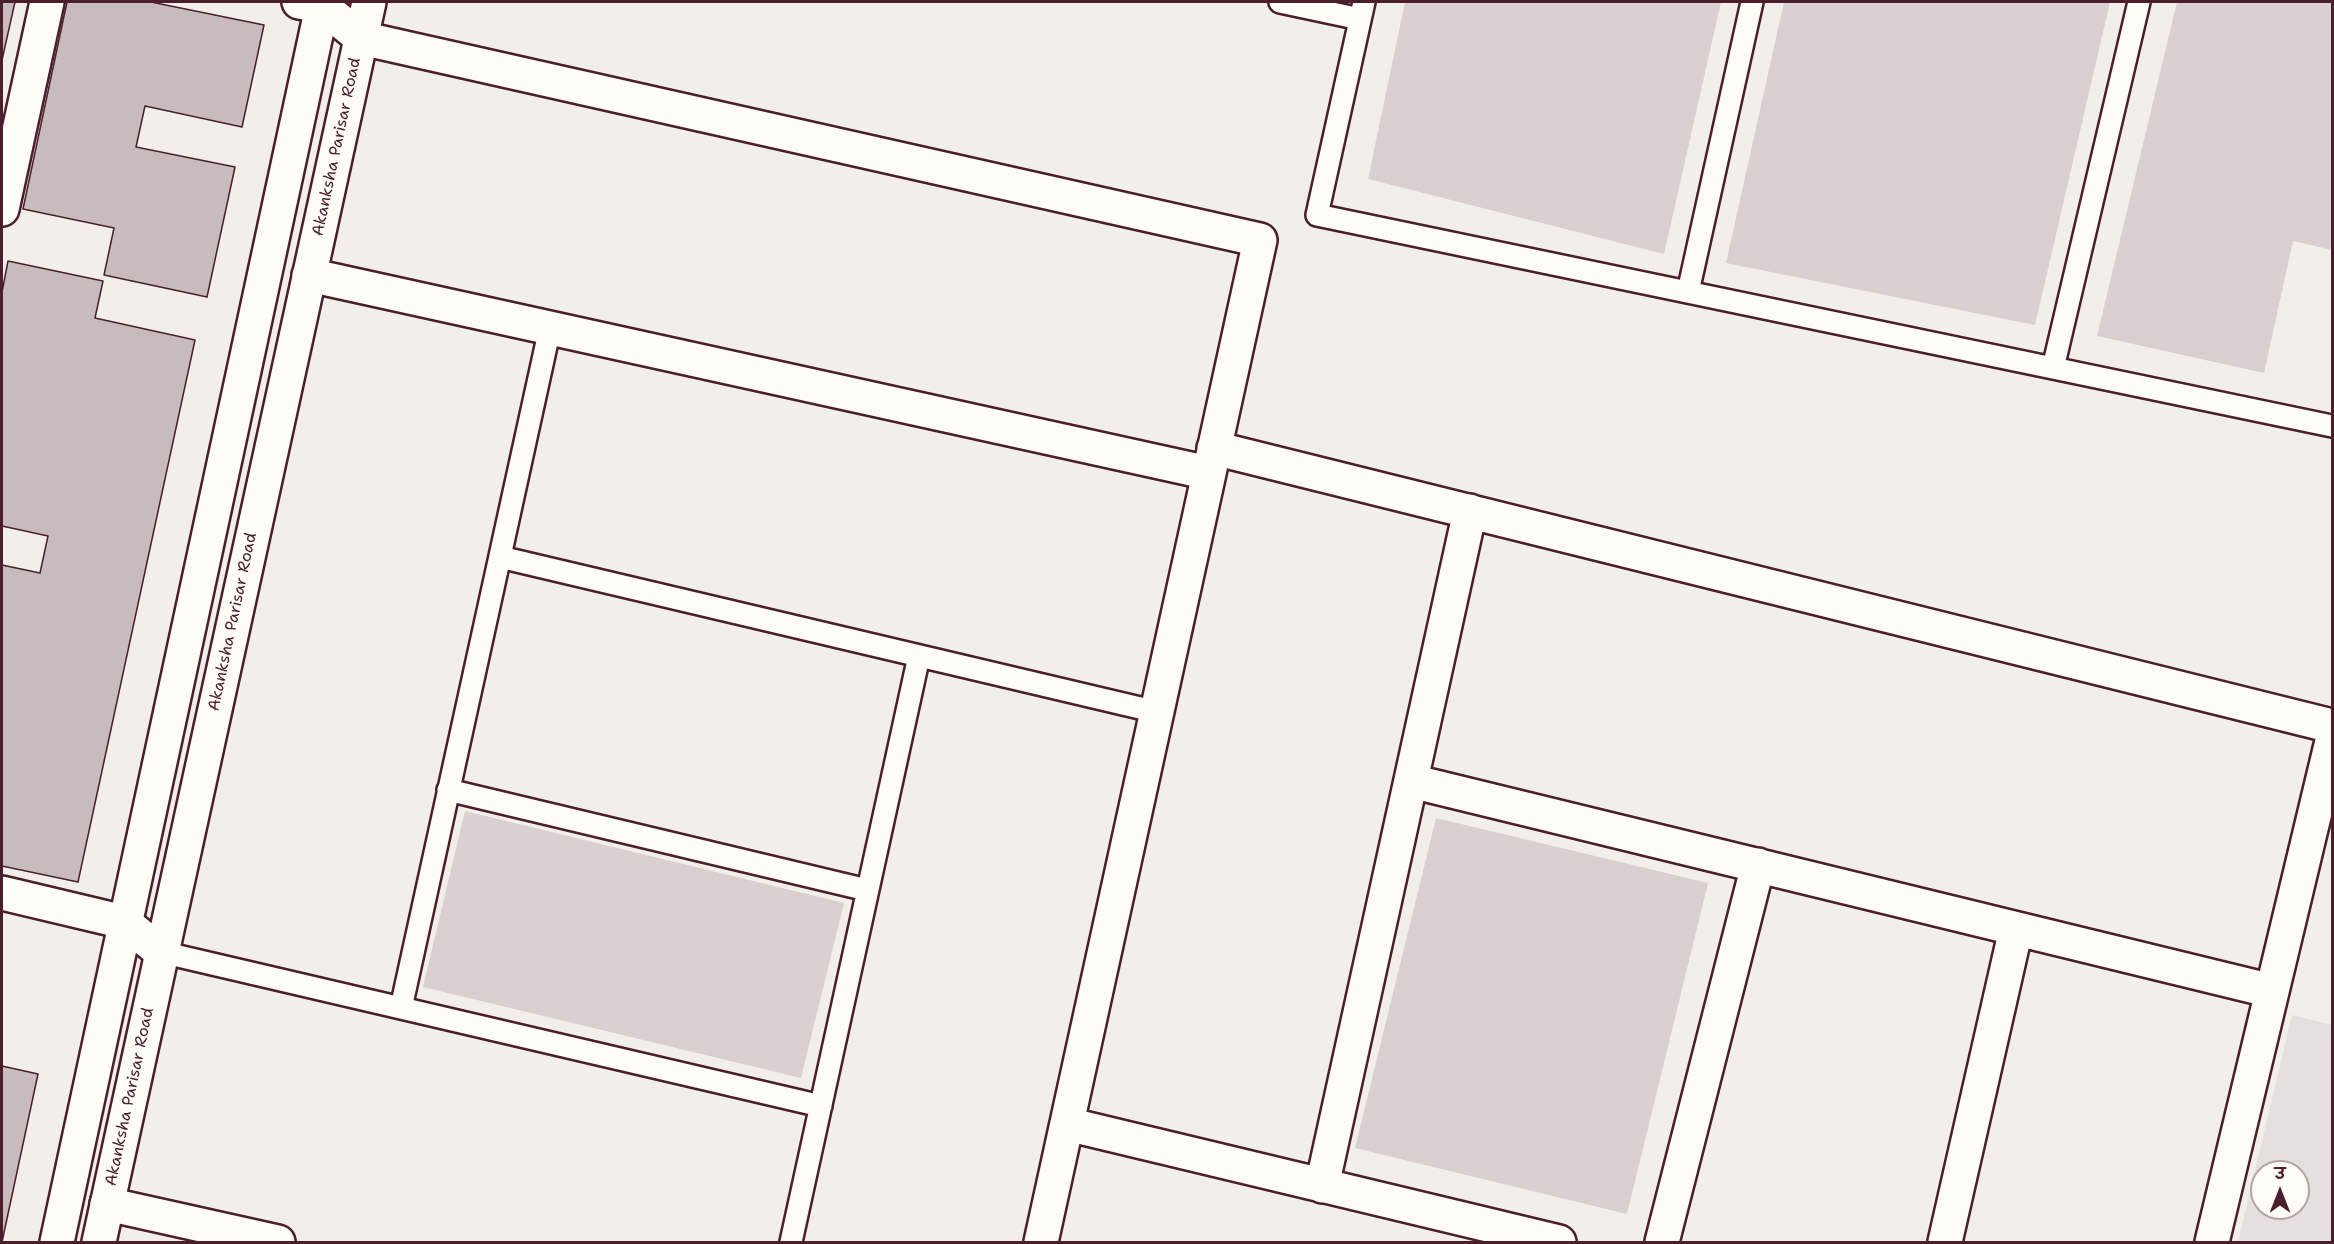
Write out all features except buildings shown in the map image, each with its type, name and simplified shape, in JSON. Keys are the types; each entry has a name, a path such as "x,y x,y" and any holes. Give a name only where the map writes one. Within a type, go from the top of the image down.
{"street":[{"path":"2,208 47,2"},
{"name":"Akanksha Parisar Road","path":"99,1242 369,2"},
{"path":"57,1242 315,3 361,38 1260,240 1041,1242"},
{"path":"309,275 550,328 1470,511 2332,726"},
{"path":"1322,1186 1470,511"},
{"path":"2212,1242 2332,741"},
{"path":"1411,780 2272,991"},
{"path":"1662,1242 1758,865"},
{"path":"2,893 124,922 161,952"},
{"path":"1945,1242 2016,928"},
{"path":"1067,1124 1559,1242"},
{"path":"107,1204 278,1242"}],"lane":[{"path":"1280,2 1362,10 1317,215 2332,426"},
{"path":"1688,292 1752,2"},
{"path":"2053,368 2139,2"},
{"path":"401,1008 550,328"},
{"path":"500,557 1157,712"},
{"path":"790,1242 919,656"},
{"path":"448,790 867,890"},
{"path":"161,952 820,1106"}],"shaded area":[{"path":"1405,2 1721,2 1664,254 1368,179"},
{"path":"1784,2 2110,2 2035,325 1726,263"},
{"path":"2177,2 2332,2 2332,250 2293,241 2264,373 2097,336"},
{"path":"465,811 844,903 801,1078 423,987"},
{"path":"1436,818 1708,883 1627,1214 1355,1148"},
{"path":"2292,1015 2332,1025 2332,1242 2238,1242 2250,1192 2250,1220 2310,1220 2310,1160 2258,1160"}]}
